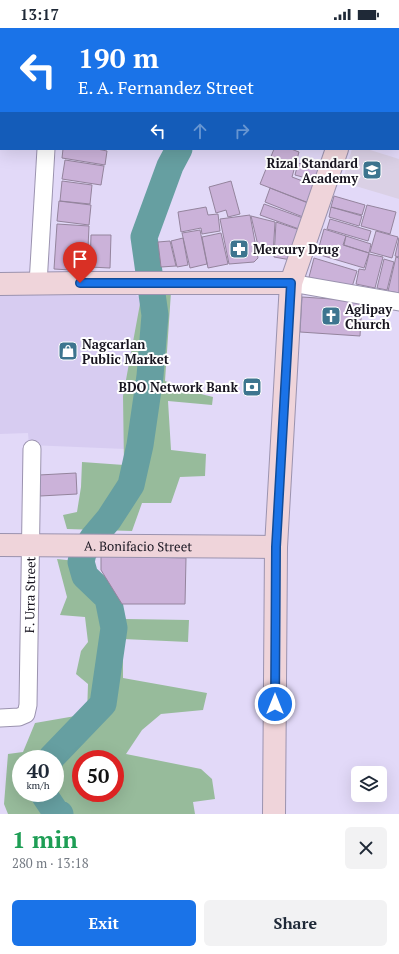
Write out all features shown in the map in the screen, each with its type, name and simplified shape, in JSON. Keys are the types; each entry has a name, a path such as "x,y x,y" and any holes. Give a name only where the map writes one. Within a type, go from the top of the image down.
{"main road":[{"path":"274,814 276,547 291,283 337,150"},
{"path":"0,284 291,283"},
{"name":"A. Bonifacio Street","path":"0,545 276,547"}],"street":[{"path":"38,284 46,150"},
{"path":"291,283 399,302"},
{"name":"F. Urra Street","path":"0,718 19,717 26,714 28,705 32,449"}],"shaded area":[{"name":"Rizal Standard Academy","path":"352,150 370,150 399,159 399,199 342,182"},
{"name":"Nagcarlan Public Market","path":"129,291 146,301 125,449 29,445 28,433 0,434 0,294"}],"green space":[{"path":"171,292 165,381 193,392 213,397 212,405 168,401 171,450 206,454 205,476 180,477 171,503 142,503 132,531 67,529 63,515 77,512 81,487 82,462 124,465 123,396 142,293"},
{"path":"57,559 85,562 105,600 106,614 126,619 189,620 188,642 123,639 123,678 207,693 203,710 161,714 142,730 126,754 201,769 212,779 215,799 193,802 195,814 8,814 4,804 8,754 12,753 12,802 64,802 64,750 24,750 35,723 87,714 88,684 76,674 81,651 88,642 85,617 60,615 67,597"}],"building":[{"path":"63,150 107,151 105,165 62,158"},
{"path":"274,150 294,150 299,152 292,177 316,186 309,203 260,184"},
{"path":"65,160 104,166 101,185 62,179"},
{"path":"298,163 324,171 321,182 295,175"},
{"path":"62,181 92,185 90,204 60,201"},
{"path":"231,181 240,214 228,217 226,210 216,213 209,187"},
{"path":"270,188 308,203 303,217 265,202"},
{"path":"334,196 365,205 362,215 331,207"},
{"path":"59,201 91,205 89,225 57,221"},
{"path":"264,204 303,218 299,229 260,215"},
{"path":"367,205 396,212 390,234 361,226"},
{"path":"206,207 208,215 218,214 220,231 202,234 201,228 181,232 178,212"},
{"path":"331,207 362,216 359,226 329,217"},
{"path":"250,215 258,258 254,262 229,264 220,219"},
{"path":"251,216 275,222 273,255 260,254"},
{"path":"330,219 371,231 368,241 327,229"},
{"path":"276,222 300,230 291,260 274,257"},
{"path":"57,224 89,226 87,271 54,269"},
{"path":"324,229 346,236 343,245 369,253 364,268 317,254"},
{"path":"200,230 207,264 190,268 182,233"},
{"path":"376,231 398,237 392,258 370,252"},
{"path":"221,233 228,264 208,268 202,237"},
{"path":"91,235 111,235 110,268 90,267"},
{"path":"346,236 371,244 369,253 344,245"},
{"path":"183,238 188,265 177,267 171,241"},
{"path":"399,238 399,257 395,256"},
{"path":"170,241 176,266 161,267 158,242"},
{"path":"369,254 383,257 375,288 356,284 359,269 365,270"},
{"path":"396,257 399,258 399,293 388,291"},
{"path":"314,258 357,271 351,290 309,277"},
{"path":"384,259 394,262 387,290 377,288"},
{"name":"Aglipay Church","path":"302,297 362,301 360,336 300,332"},
{"path":"76,473 77,494 40,496 39,475"},
{"path":"101,556 186,558 185,604 122,604 101,570"}],"waterway":[{"path":"59,750 103,704 114,628 108,598 85,576 81,562 83,553 109,519 131,485 140,445 150,376 155,315 144,237 170,166 178,150"},
{"path":"49,802 55,811 60,814"}],"place":[{"name":"Rizal Standard Academy","path":"372,170"},
{"name":"Mercury Drug","path":"239,249"},
{"name":"Aglipay Church","path":"331,316"},
{"name":"Nagcarlan Public Market","path":"68,351"},
{"name":"BDO Network Bank","path":"252,387"}],"route":[{"path":"80,283 291,283 276,547 275,704"}]}
